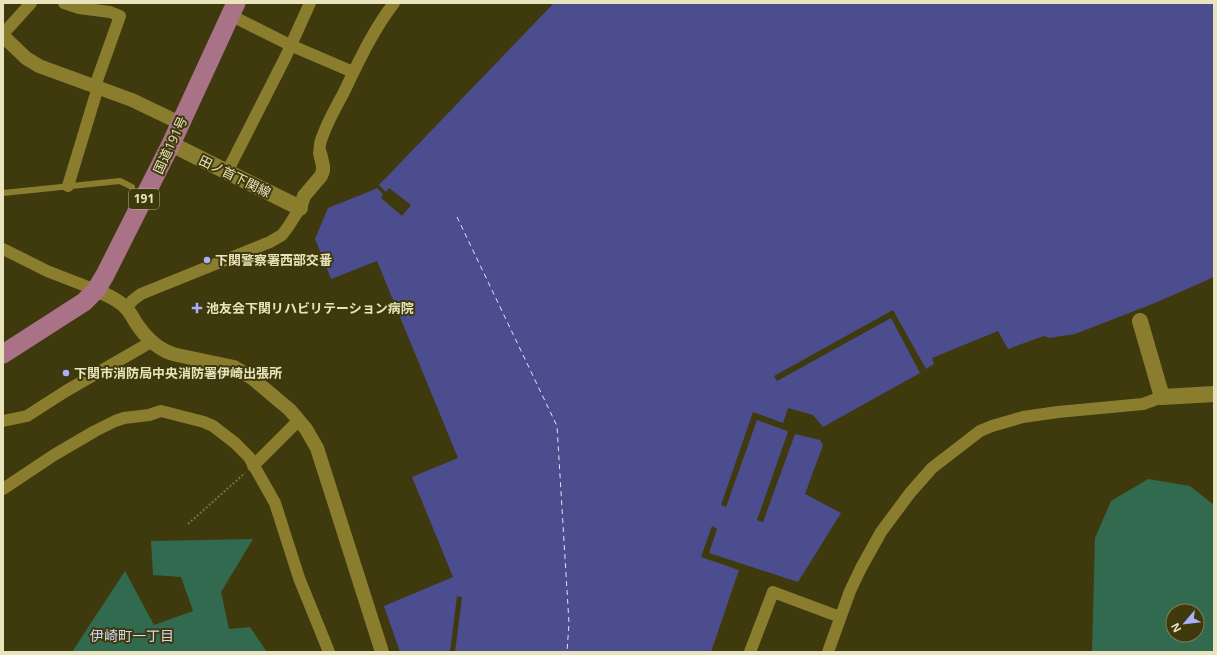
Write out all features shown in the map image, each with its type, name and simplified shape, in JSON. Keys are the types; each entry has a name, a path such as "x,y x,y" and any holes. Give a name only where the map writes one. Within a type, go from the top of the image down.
{"highway":[{"name":"国道191号","path":"3,354 84,302 96,290 105,275 170,144 233,9"}],"main road":[{"name":"田ノ首下関線","path":"170,144 300,208"},
{"path":"1140,321 1162,397 1214,394"}],"street":[{"path":"31,3 3,35 26,58 39,66 132,100 180,123"},
{"path":"64,3 79,8 110,12 120,16 97,86 68,186"},
{"path":"227,172 286,56 290,44 310,3"},
{"path":"126,308 141,294 270,242 282,235 300,208 304,196 321,176 323,171 320,153 322,136 353,72 377,28 394,3"},
{"path":"233,9 290,44 353,72"},
{"path":"3,249 46,271 96,290 119,302 126,308 137,326 151,342 161,349 169,353 234,367 252,378 290,410 312,438 317,448 382,652"},
{"path":"3,421 27,416 66,391 151,342"},
{"path":"828,652 850,591 861,568 882,532 910,492 932,468 980,431 1023,417 1058,412 1143,404 1162,397"},
{"path":"3,489 54,455 115,421 124,418 149,415 161,411 204,422 220,430 244,451 249,457 275,503 299,578 329,652"},
{"path":"253,466 299,420"},
{"path":"750,652 773,592 840,617"}],"lane":[{"path":"3,193 120,181 132,188"}],"path":[{"path":"188,524 253,466"}],"green space":[{"path":"1148,479 1190,486 1214,505 1214,652 1092,652 1095,538 1111,501"},
{"path":"253,539 221,592 229,629 250,627 267,652 72,652 125,571 154,625 193,611 181,577 153,575 151,541"}],"shaded area":[{"path":"554,3 1214,3 1214,277 1155,303 1075,334 1049,338 1044,336 1008,349 998,331 932,358 934,364 926,369 893,310 774,376 777,381 891,318 920,373 823,427 813,415 788,408 783,423 753,412 721,505 726,507 757,420 788,432 757,520 763,522 795,434 820,440 823,445 805,494 841,513 798,582 709,553 717,529 712,526 701,557 739,570 711,652 455,652 462,597 457,596 450,652 400,652 384,606 453,577 412,477 458,458 377,261 331,279 315,239 328,208 377,188 383,194 381,198 402,216 411,205 389,188 386,192 379,185"}],"ferry route":[{"path":"457,217 557,426 569,623 567,652"}],"place":[{"name":"下関警察署西部交番","path":"207,260"},
{"name":"池友会下関リハビリテーション病院","path":"197,308"},
{"name":"下関市消防局中央消防署伊崎出張所","path":"66,373"}],"district":[{"name":"伊崎町一丁目","path":"132,636"}]}
